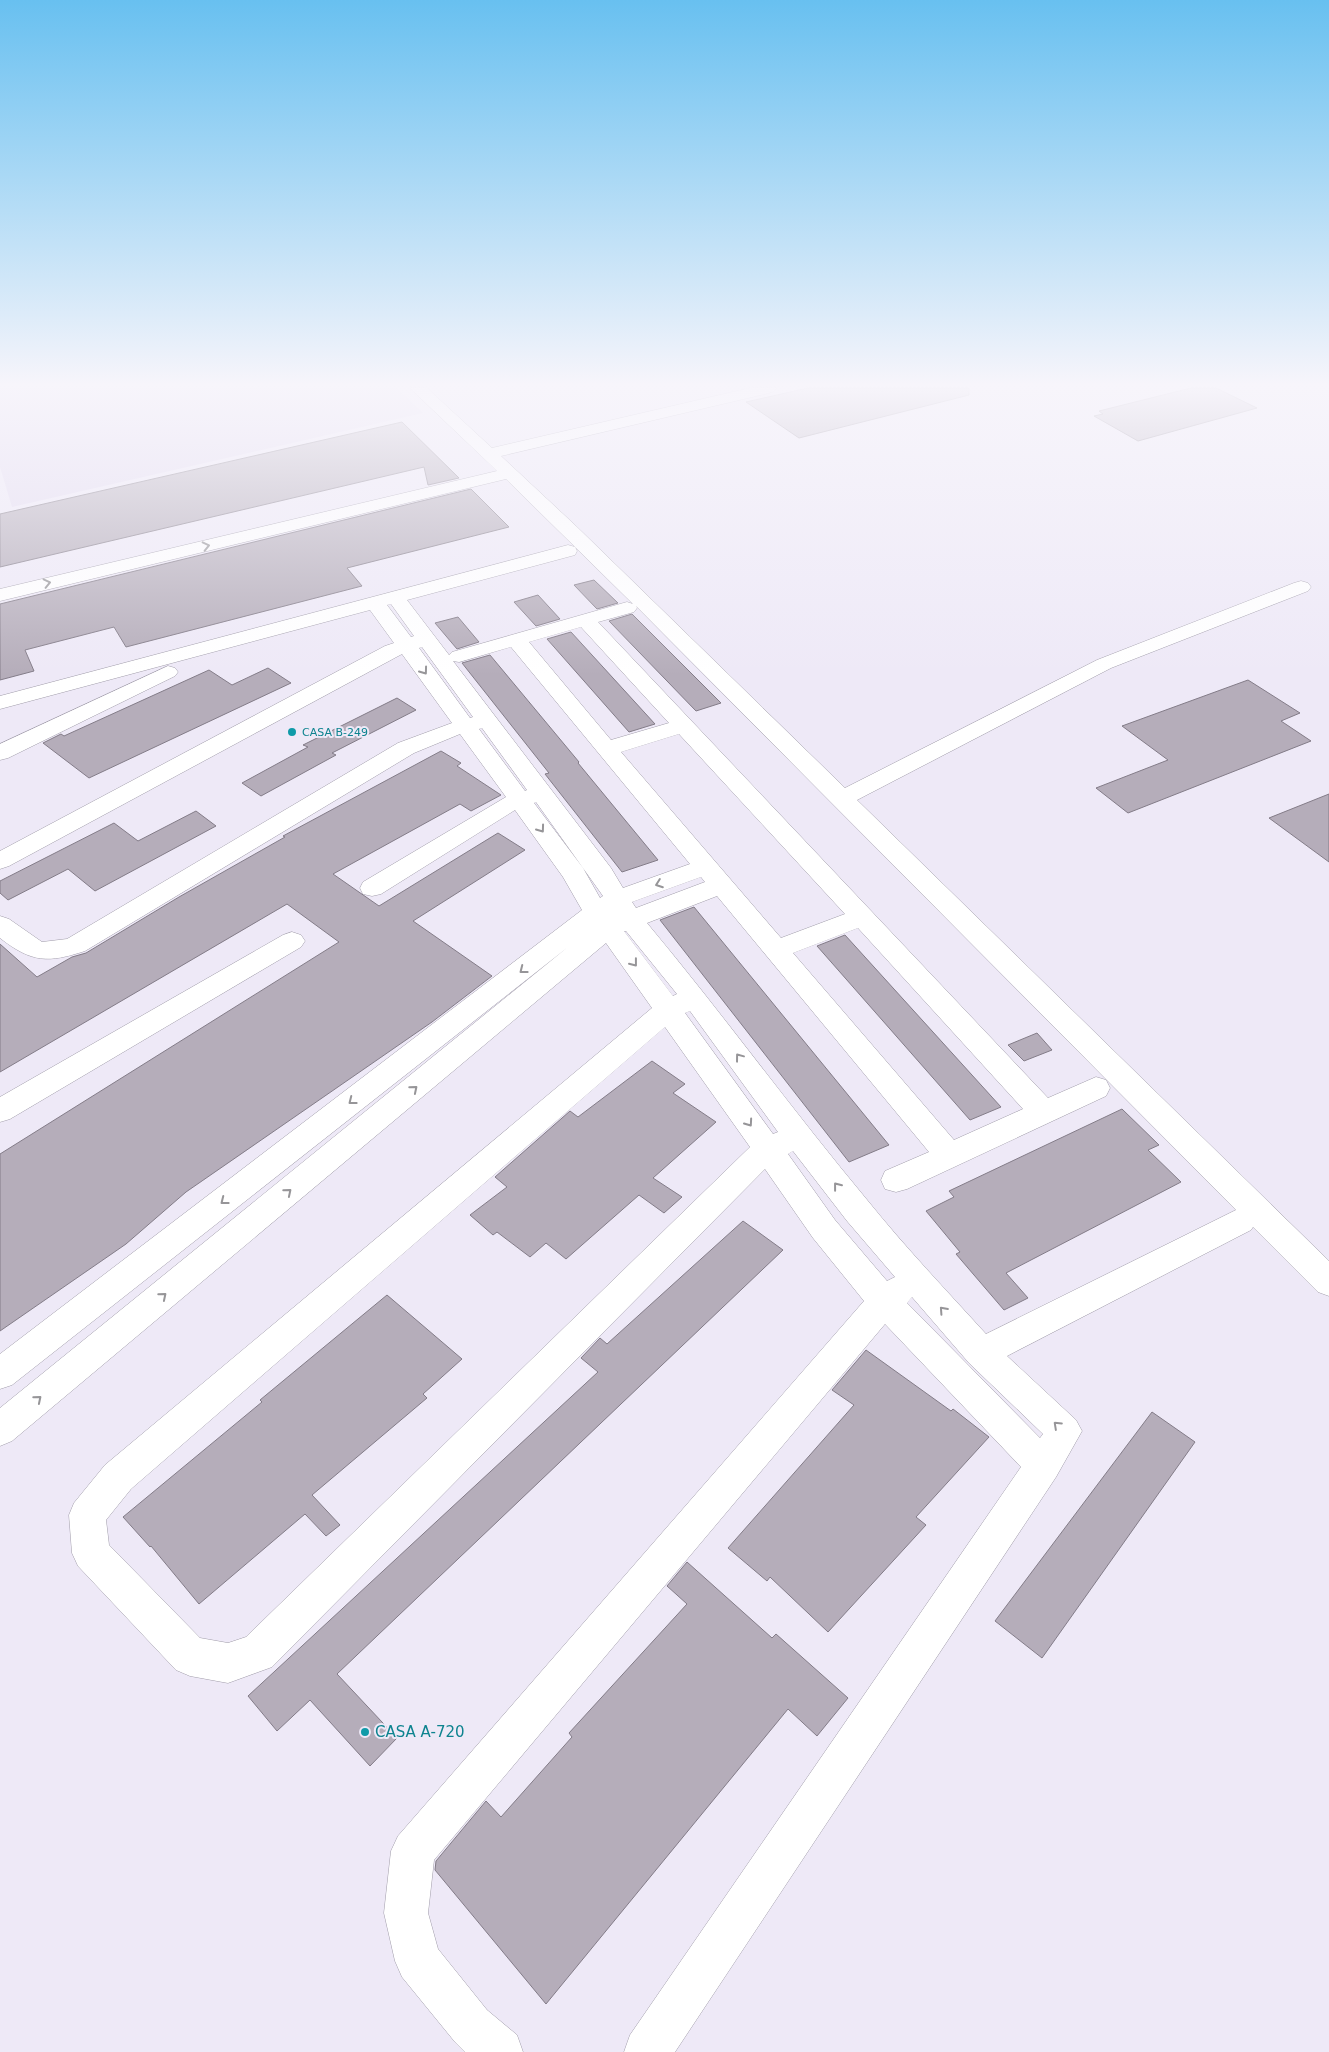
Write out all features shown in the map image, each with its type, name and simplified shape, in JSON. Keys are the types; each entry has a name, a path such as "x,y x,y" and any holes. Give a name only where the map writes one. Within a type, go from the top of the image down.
{"street":[{"path":"0,595 67,572 429,484"},
{"path":"521,484 570,530 1329,1282"},
{"path":"0,704 568,552"},
{"path":"0,581 67,572"},
{"path":"842,799 1104,664 1301,587"},
{"path":"385,600 531,797 574,874 694,997 797,1135 858,1212 914,1278 981,1353 1064,1431 1043,1465 647,2052"},
{"path":"459,656 627,608"},
{"path":"585,620 1044,1112"},
{"path":"516,640 712,877 950,1156"},
{"path":"0,861 392,650 416,642"},
{"path":"0,753 223,645"},
{"path":"0,925 35,950 54,953 76,945 406,748 423,740 476,723"},
{"path":"606,750 684,726"},
{"path":"372,888 508,804 531,797"},
{"path":"0,1374 613,915 712,877"},
{"path":"613,915 668,1010 824,1229 884,1301 1043,1465"},
{"path":"0,1430 613,915"},
{"path":"776,950 862,917"},
{"path":"0,1111 292,941"},
{"path":"694,997 668,1010 118,1477 87,1515 91,1553 190,1656 228,1663 258,1653 758,1157 797,1135"},
{"path":"896,1180 1096,1088"},
{"path":"824,1229 858,1212"},
{"path":"981,1353 1240,1221"},
{"path":"500,2052 471,2026 418,1961 406,1913 413,1850 884,1301 914,1278"}],"shaded area":[{"path":"5,484 114,484 12,507"}],"building":[{"path":"132,484 353,484 0,567 0,514"},
{"path":"471,489 509,527 347,568 362,586 126,647 114,627 25,650 34,671 0,680 0,604"},
{"path":"594,580 618,603 597,609 574,585"},
{"path":"538,595 560,619 536,626 514,602"},
{"path":"632,614 721,703 696,711 609,621"},
{"path":"458,617 479,642 457,649 435,623"},
{"path":"571,632 655,724 629,732 547,639"},
{"path":"490,655 658,860 622,872 545,774 549,773 462,663"},
{"path":"268,668 291,683 89,778 43,743 61,734 64,736 209,670 232,685"},
{"path":"1248,680 1300,713 1281,721 1311,741 1128,813 1096,788 1168,760 1122,726"},
{"path":"397,698 416,710 332,753 336,755 261,796 242,783 308,747 303,745"},
{"path":"441,751 461,763 457,766 501,795 471,811 460,804 333,874 379,906 498,833 525,850 413,921 492,976 432,1022 186,1192 126,1244 0,1331 0,1154 339,942 287,904 0,1072 0,944 37,977 72,957 86,953 179,897 285,837 283,836"},
{"path":"1329,794 1329,862 1269,818"},
{"path":"196,811 216,826 95,891 68,869 8,900 0,893 0,881 114,823 138,841"},
{"path":"694,907 889,1145 849,1162 660,920"},
{"path":"845,935 1001,1107 970,1120 817,946"},
{"path":"1037,1033 1052,1050 1024,1061 1008,1045"},
{"path":"652,1061 685,1084 673,1093 716,1122 653,1178 682,1197 664,1213 639,1195 566,1259 546,1243 530,1257 497,1232 493,1235 470,1215 507,1187 495,1177 570,1111 578,1117"},
{"path":"1122,1109 1159,1145 1148,1150 1181,1182 1006,1273 1028,1298 1004,1310 956,1254 960,1252 926,1211 954,1197 949,1191"},
{"path":"743,1221 783,1250 337,1674 397,1738 370,1766 310,1700 277,1731 248,1696 598,1372 581,1358 600,1338 607,1344"},
{"path":"387,1295 462,1359 423,1394 427,1398 312,1495 340,1525 326,1536 305,1514 199,1604 151,1546 123,1517"},
{"path":"866,1350 951,1411 953,1409 989,1437 916,1517 926,1525 828,1632 770,1577 767,1581 728,1548 854,1405 832,1390"},
{"path":"1152,1412 1195,1442 1042,1658 995,1621"},
{"path":"687,1562 772,1638 776,1634 848,1698 817,1736 788,1709 546,2004 435,1870 436,1861 486,1801 501,1817 572,1737 569,1733 687,1604 667,1586"}],"place":[{"name":"CASA B-249","path":"292,732"},
{"name":"CASA A-720","path":"365,1732"}]}
